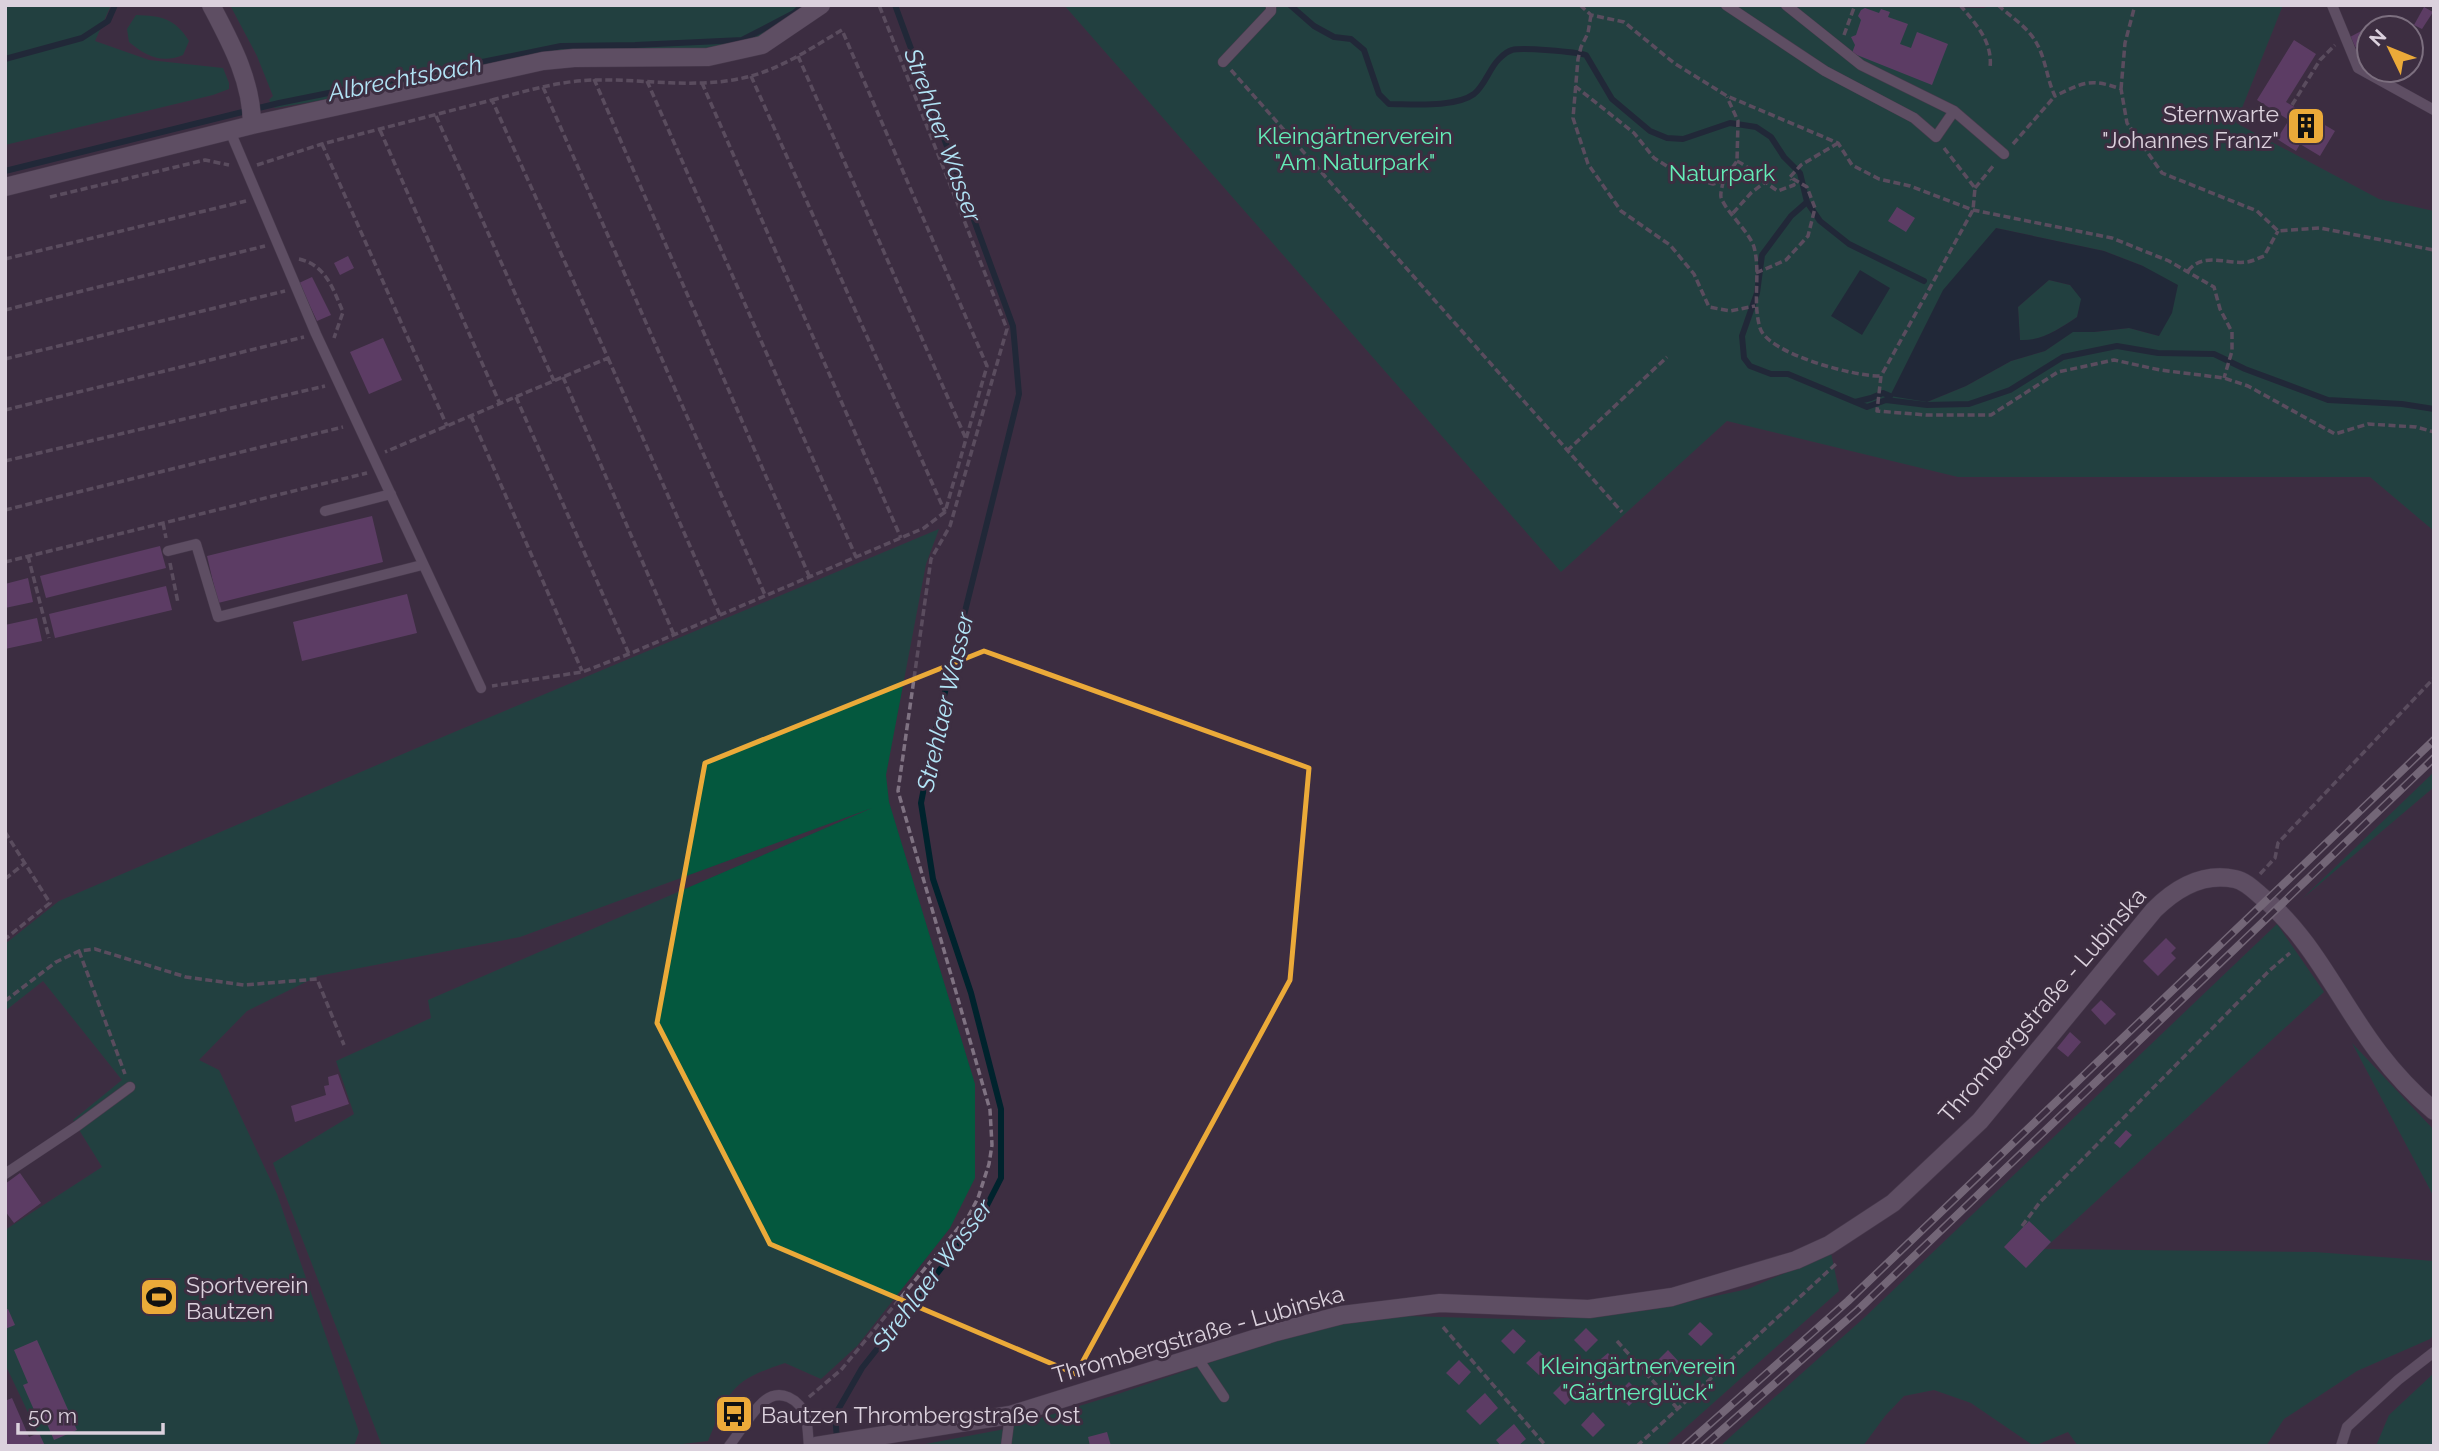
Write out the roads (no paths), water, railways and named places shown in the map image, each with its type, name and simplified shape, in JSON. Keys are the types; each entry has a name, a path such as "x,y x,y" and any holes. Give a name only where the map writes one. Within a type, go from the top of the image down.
{"street":[{"path":"211,5 241,64 250,92 252,119"},
{"path":"5,187 230,131 252,119 544,61 574,58 708,57 762,45 821,5"},
{"name":"Thrombergstraße - Lubinska","path":"823,1444 1010,1415 1276,1332 1342,1315 1440,1303 1588,1309 1672,1297 1796,1260 1829,1245 1893,1203 1980,1121 2164,900 2197,881 2218,877 2235,878 2246,883 2275,907 2304,941 2379,1053 2434,1111"}],"lane":[{"path":"1223,62 1271,11 1271,5"},
{"path":"1726,5 1825,71 1914,118 1936,137 1954,111"},
{"path":"1786,5 1861,65 1954,111 2004,154"},
{"path":"2332,5 2358,68 2434,110"},
{"path":"230,131 316,334 481,688"},
{"path":"325,511 391,494"},
{"path":"168,551 196,544 218,617 422,565"},
{"path":"5,1174 130,1087"},
{"path":"2341,1446 2347,1427 2398,1380 2434,1352"},
{"path":"1197,1357 1224,1397"},
{"path":"729,1446 764,1402 774,1396 789,1396 799,1406 823,1444"},
{"path":"1006,1446 1010,1415"}],"water":[{"path":"1996,228 2104,251 2143,266 2178,285 2172,313 2159,336 2129,328 2073,332 2045,351 2011,361 1966,386 1927,402 1890,396 1943,290","holes":["2049,280 2070,285 2081,299 2077,317 2043,336 2020,340 2018,307"]},
{"path":"1860,270 1890,288 1862,335 1831,316"}],"waterway":[{"path":"5,59 82,38 108,21 115,5"},
{"name":"Albrechtsbach","path":"5,171 279,103 561,46 742,40 794,13 803,5"},
{"name":"Strehlaer Wasser","path":"837,1439 835,1415 862,1368 980,1219 1001,1178 1001,1109 971,993 933,879 921,803 935,732 1019,394 1013,326 895,5"},
{"path":"1290,5 1314,26 1334,37 1351,39 1364,50 1379,94 1389,104 1433,104 1466,98 1478,90 1496,63 1507,53 1518,49 1537,49 1586,55 1612,99 1650,131 1667,138 1683,139 1730,123 1756,127 1771,137 1784,157 1800,173 1807,202 1820,221 1849,244 1924,281"},
{"path":"1807,202 1791,216 1762,255 1757,293 1742,336 1744,358 1750,366 1771,374 1788,374 1867,407 1886,400 1927,405 1969,404 2010,390 2063,357 2117,346 2158,353 2214,354 2245,369 2328,400 2402,404 2434,409"},
{"path":"1855,402 1883,393 1890,396 1886,400"}],"railway":[{"path":"1685,1446 1848,1301 2434,740"},
{"path":"1704,1446 1858,1310 2434,758"}],"place":[{"name":"Sternwarte \"Johannes Franz\"","path":"2306,126"},
{"name":"Sportverein Bautzen","path":"159,1297"},
{"name":"Bautzen Thrombergstraße Ost","path":"734,1414"}],"park label":[{"name":"Kleingärtnerverein \"Am Naturpark\"","path":"1355,148"},
{"name":"Naturpark","path":"1722,172"},
{"name":"Kleingärtnerverein \"Gärtnerglück\"","path":"1638,1378"}]}
